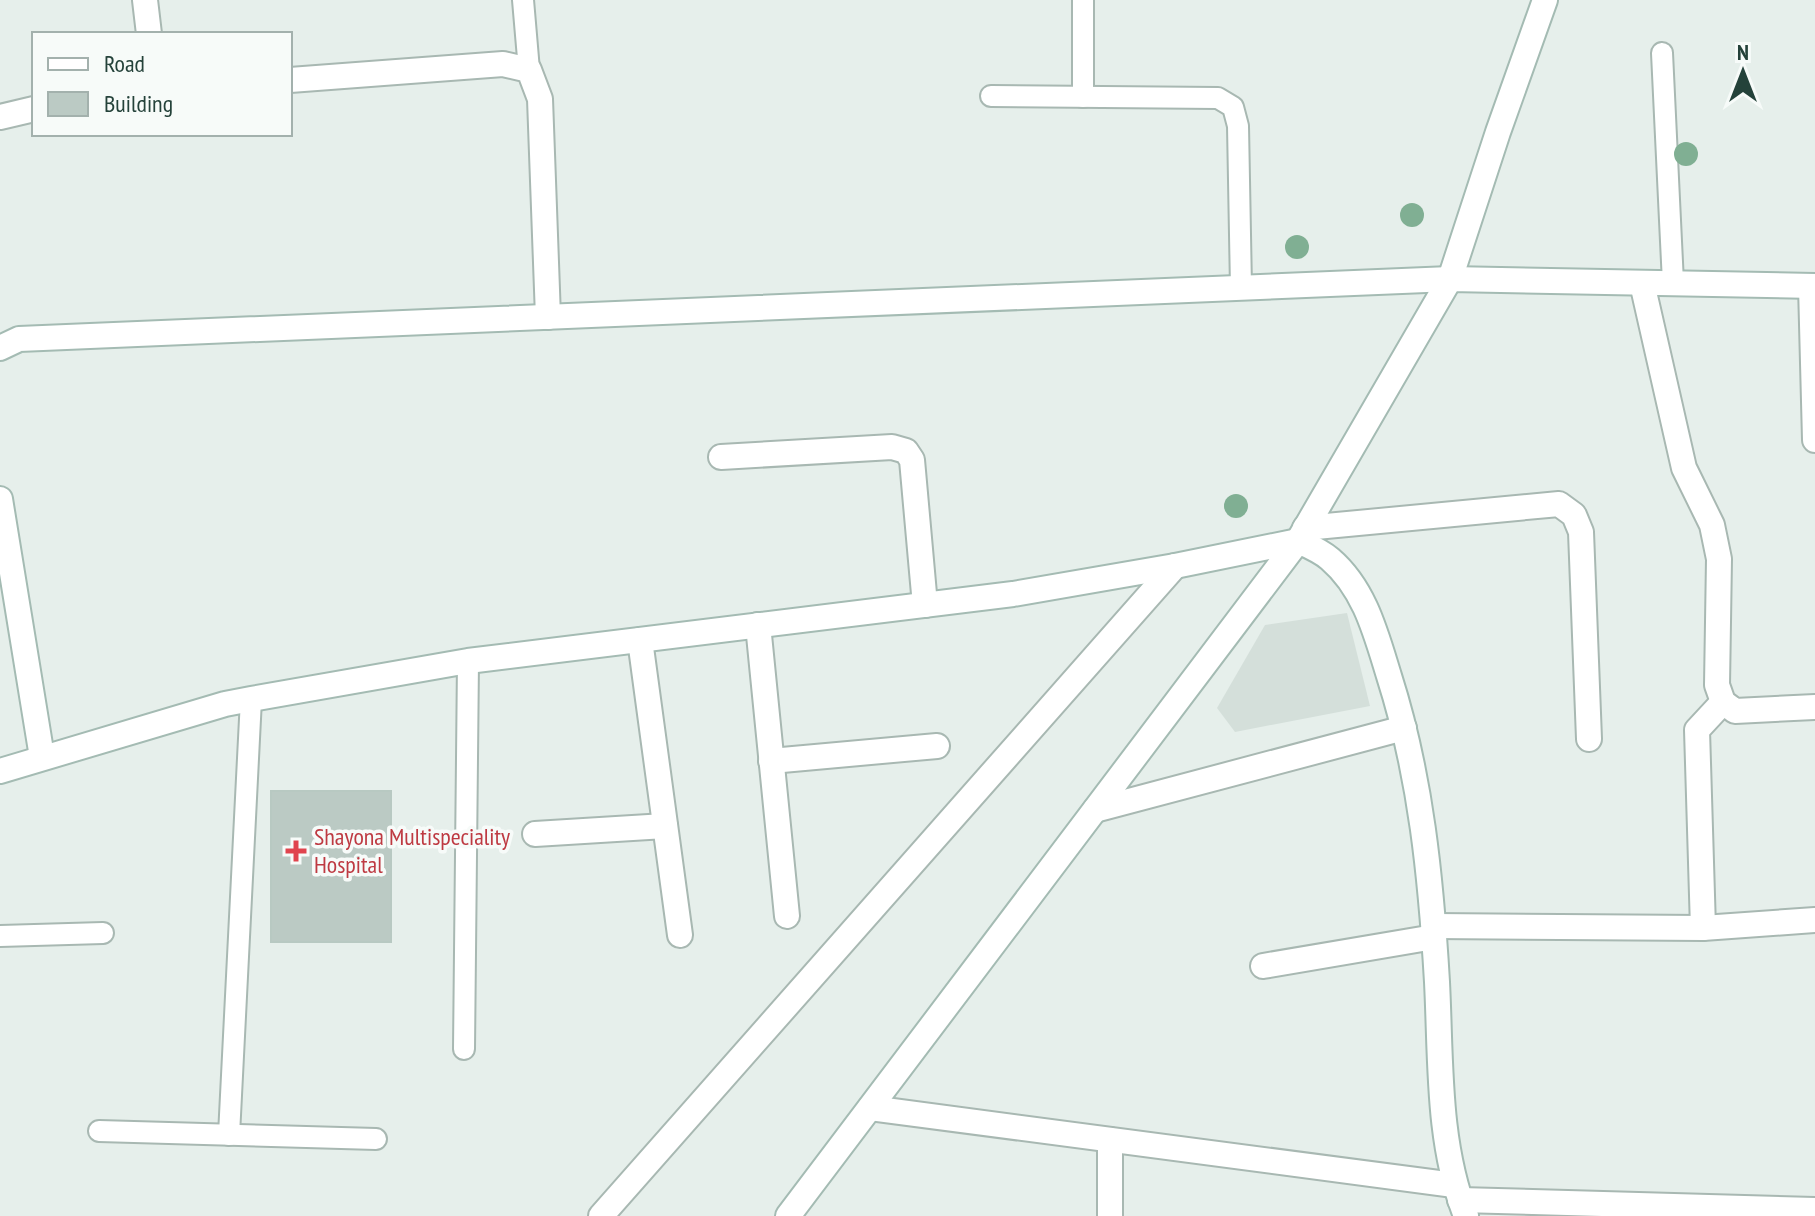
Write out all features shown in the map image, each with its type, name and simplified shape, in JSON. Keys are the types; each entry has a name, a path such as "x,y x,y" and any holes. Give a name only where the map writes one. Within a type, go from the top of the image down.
{"street":[{"path":"145,0 149,32"},
{"path":"788,1216 1302,535 1450,279 1545,0"},
{"path":"292,80 503,64 529,70 540,99 548,317"},
{"path":"0,117 32,109"},
{"path":"0,348 19,339 1450,279 1813,286 1815,440"},
{"path":"1642,283 1681,459 1712,525 1719,559 1717,685 1723,702 1735,711 1815,707"},
{"path":"721,457 892,447 906,451 912,460 925,605"},
{"path":"0,499 42,757"},
{"path":"4,768 225,704 468,661 1013,594 1175,566 1302,535 1559,504 1574,515 1581,532 1589,739"},
{"path":"1302,535 1353,583 1373,626 1404,728 1422,814 1434,932 1445,1138 1460,1200"},
{"path":"601,1216 1175,566"},
{"path":"758,625 787,916"},
{"path":"640,640 680,935"},
{"path":"1703,928 1697,730 1723,702"},
{"path":"1095,810 1404,728"},
{"path":"771,761 937,746"},
{"path":"535,834 665,826"},
{"path":"1263,966 1434,932 1703,928 1815,920"},
{"path":"870,1108 1110,1140 1460,1200 1815,1210"},
{"path":"1110,1140 1110,1216"}],"lane":[{"path":"523,0 529,70"},
{"path":"1083,0 1083,97"},
{"path":"1662,53 1673,283"},
{"path":"991,96 1218,98 1233,107 1238,126 1241,288"},
{"path":"464,1049 468,661"},
{"path":"229,1135 251,699"},
{"path":"0,936 103,933"},
{"path":"99,1131 376,1139"}],"shaded area":[{"path":"1347,613 1370,706 1235,732 1217,708 1265,625"}],"building":[{"path":"271,791 391,791 391,942 271,942"}],"place":[{"name":"Shayona Multispeciality Hospital","path":"296,851"}]}
